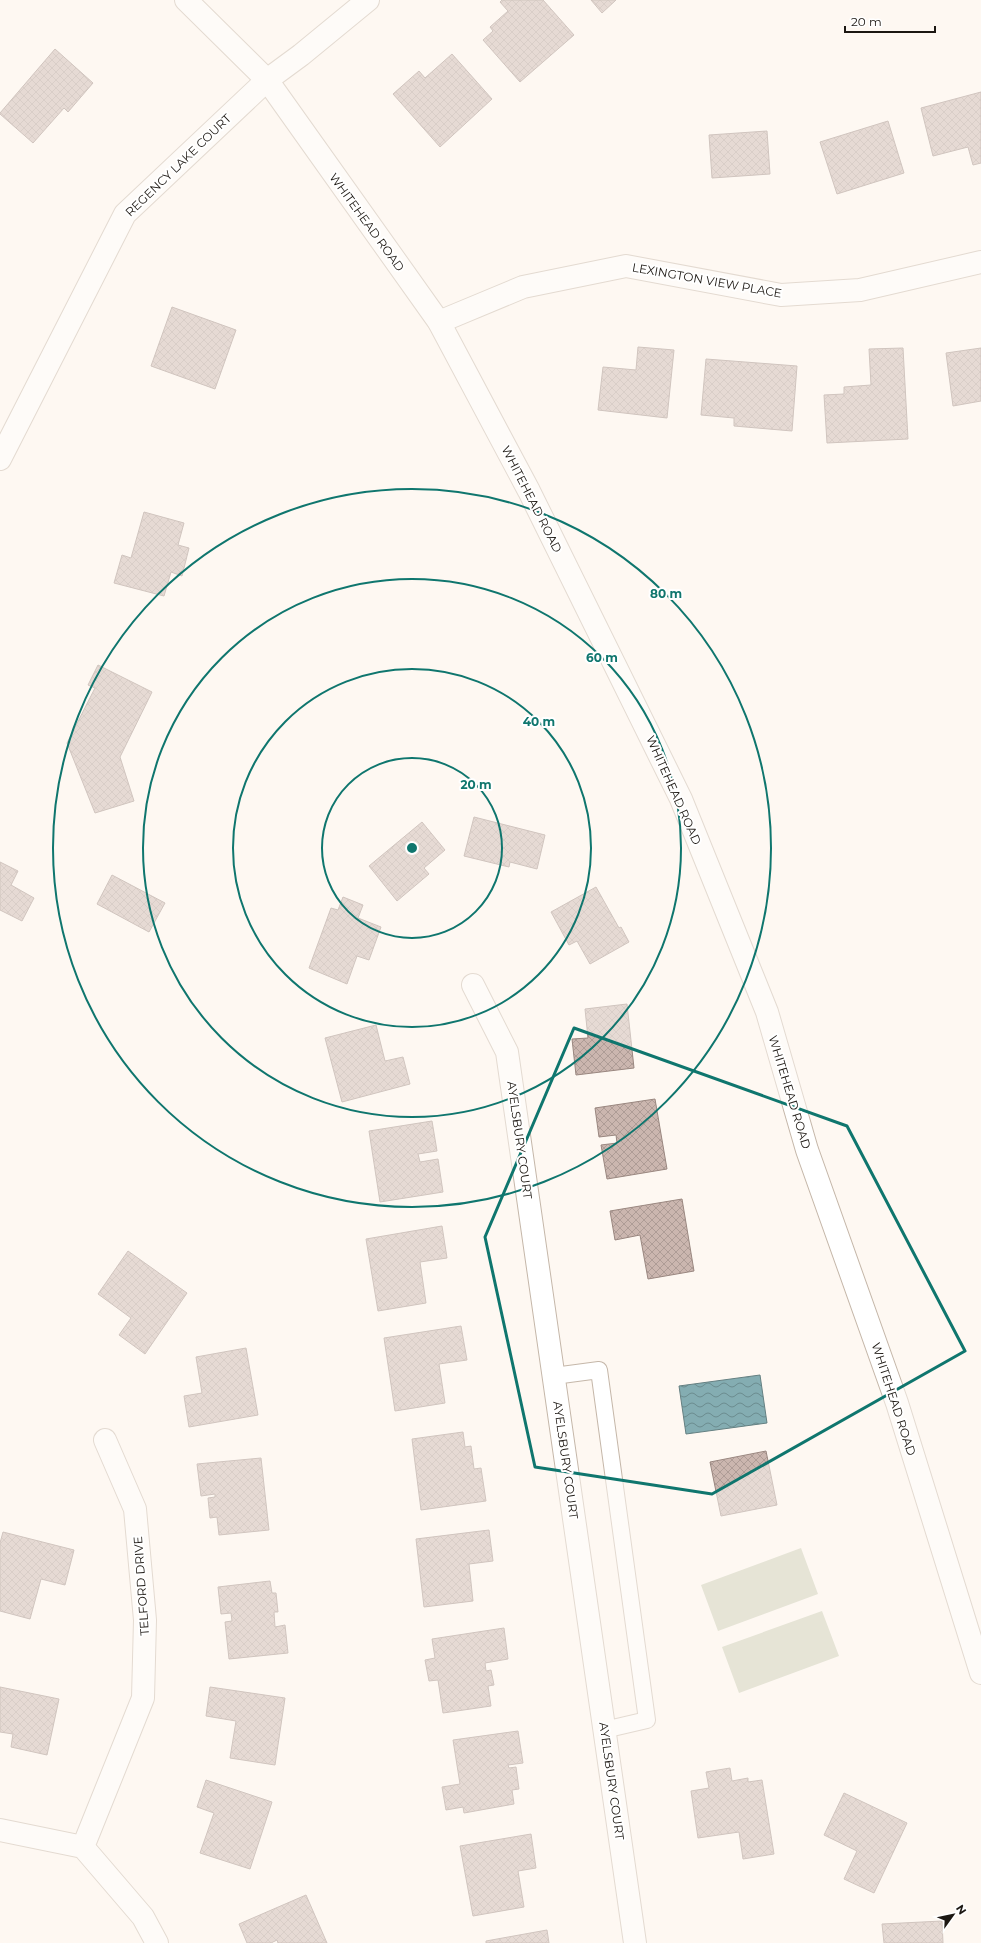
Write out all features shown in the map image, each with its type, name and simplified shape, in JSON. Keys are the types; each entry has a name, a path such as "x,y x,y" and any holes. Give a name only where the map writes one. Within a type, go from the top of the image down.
{"street":[{"name":"WHITEHEAD ROAD","path":"186,0 267,80 439,322 529,491 681,799 764,1005 808,1150 897,1403 981,1673"},
{"name":"REGENCY LAKE COURT","path":"0,459 126,214 267,80 301,55 368,0"},
{"name":"LEXINGTON VIEW PLACE","path":"439,322 523,287 626,266 781,295 860,290 981,262"},
{"name":"AYELSBURY COURT","path":"472,985 507,1052 635,1943"},
{"name":"TELFORD DRIVE","path":"83,1847 143,1698 145,1620 135,1509 105,1440"},
{"path":"0,1830 83,1847 143,1917 157,1943"}],"lane":[{"path":"554,1376 599,1370 647,1720 604,1730"}],"highlighted area":[{"path":"574,1028 847,1126 965,1351 712,1494 535,1467 485,1237"}],"green space":[{"path":"801,1548 818,1594 718,1631 701,1585"},
{"path":"822,1611 839,1656 739,1693 722,1647"}],"water":[{"path":"760,1375 767,1423 686,1434 679,1386"}],"building":[{"path":"502,0 543,0 574,35 520,82 483,40 493,31 490,27 508,11 500,2"},
{"path":"591,0 616,0 602,13"},
{"path":"55,49 93,83 68,112 64,108 33,143 0,113"},
{"path":"452,54 492,99 440,147 393,94 419,71 425,78"},
{"path":"981,92 981,163 973,165 968,147 933,156 921,108"},
{"path":"888,121 904,173 837,194 820,142"},
{"path":"767,131 770,174 712,178 709,135"},
{"path":"172,307 236,330 215,389 151,366"},
{"path":"638,347 674,350 667,418 598,410 603,367 636,370"},
{"path":"903,348 908,439 827,443 824,395 844,394 844,387 871,385 869,349"},
{"path":"981,348 981,401 953,406 946,353"},
{"path":"706,359 797,366 792,431 734,426 734,418 701,415"},
{"path":"144,512 184,523 178,545 189,548 182,576 171,572 164,596 114,583 122,555 131,558"},
{"path":"98,665 152,692 120,757 134,801 95,813 67,743 95,688 88,685"},
{"path":"474,817 545,835 537,869 510,862 509,867 464,856"},
{"path":"422,822 445,850 424,868 429,874 397,901 369,866"},
{"path":"0,862 18,871 11,885 34,898 22,921 0,910"},
{"path":"112,875 165,903 149,932 97,904"},
{"path":"596,887 619,928 621,927 629,942 590,964 577,941 569,945 551,912"},
{"path":"343,897 363,905 358,918 381,927 369,960 357,956 347,984 309,968 331,908 338,910"},
{"path":"627,1004 634,1068 576,1075 572,1039 588,1038 585,1009"},
{"path":"376,1025 385,1061 403,1057 410,1084 342,1102 325,1038"},
{"path":"655,1099 667,1169 607,1179 601,1145 617,1143 616,1135 599,1137 595,1108"},
{"path":"432,1121 437,1151 418,1154 420,1162 438,1159 443,1192 380,1202 369,1131"},
{"path":"682,1199 694,1271 648,1279 640,1235 615,1240 610,1211"},
{"path":"442,1226 447,1258 420,1262 426,1303 378,1311 366,1239"},
{"path":"128,1251 187,1293 145,1354 119,1335 131,1318 98,1294"},
{"path":"461,1326 467,1360 439,1364 445,1403 395,1411 384,1338"},
{"path":"246,1348 258,1415 189,1427 184,1396 202,1393 196,1357"},
{"path":"463,1432 465,1447 471,1446 474,1469 481,1468 486,1501 421,1510 412,1439"},
{"path":"766,1451 777,1505 721,1516 710,1462"},
{"path":"261,1458 269,1530 219,1535 217,1517 210,1518 208,1498 215,1497 215,1494 201,1496 197,1464"},
{"path":"489,1530 493,1561 469,1564 473,1601 424,1607 416,1539"},
{"path":"3,1532 74,1550 65,1585 41,1579 30,1619 0,1611 0,1543"},
{"path":"270,1581 272,1593 276,1593 278,1612 274,1612 275,1627 285,1625 288,1653 229,1659 225,1622 232,1621 231,1613 221,1614 218,1587"},
{"path":"504,1628 508,1659 485,1663 486,1671 491,1670 494,1685 488,1686 491,1706 443,1713 438,1680 429,1681 425,1660 435,1658 432,1639"},
{"path":"0,1687 59,1699 47,1755 11,1747 13,1734 0,1732"},
{"path":"210,1687 285,1698 275,1765 230,1758 236,1721 206,1716"},
{"path":"518,1731 523,1763 508,1765 509,1768 516,1767 519,1789 512,1790 514,1804 464,1813 463,1807 446,1810 442,1787 460,1784 453,1740"},
{"path":"730,1768 732,1781 748,1778 748,1782 762,1780 774,1854 743,1859 739,1832 698,1838 691,1791 709,1788 706,1772"},
{"path":"206,1780 272,1802 250,1869 200,1853 214,1813 197,1807"},
{"path":"844,1793 907,1823 874,1893 844,1879 857,1851 824,1835"},
{"path":"531,1834 536,1868 518,1871 524,1907 473,1916 460,1846"},
{"path":"306,1895 327,1943 278,1943 277,1940 271,1943 247,1943 239,1924"},
{"path":"942,1921 943,1943 884,1943 882,1924"},
{"path":"547,1930 549,1943 486,1943 486,1941"}]}
